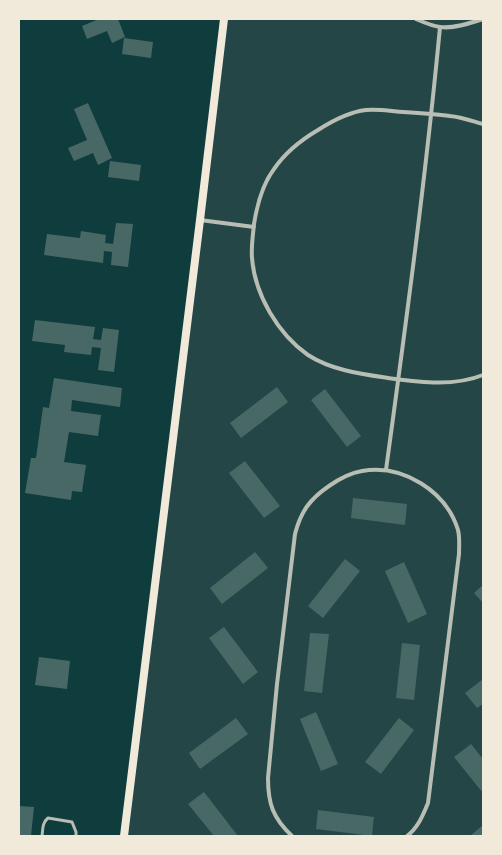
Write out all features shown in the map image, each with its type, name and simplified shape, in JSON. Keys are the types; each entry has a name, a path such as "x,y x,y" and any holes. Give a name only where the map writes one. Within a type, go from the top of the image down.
{"main road":[{"path":"124,836 224,19"}],"street":[{"path":"416,19 440,27 460,26 483,19"},
{"path":"386,470 432,114 440,27"},
{"path":"483,124 450,116 383,110 366,110 338,119 314,132 292,148 274,169 260,196 256,210 252,258 259,290 273,319 283,333 309,356 329,365 352,372 424,382 449,383 483,375"},
{"path":"200,220 254,227"},
{"path":"292,836 280,822 270,805 268,778 277,684 297,528 303,511 324,489 349,474 373,470 397,472 410,477 423,485 435,494 445,505 454,519 458,531 459,554 428,803 421,820 407,836"}],"lane":[{"path":"42,836 43,825 45,820 48,818 72,822 76,836"}],"shaded area":[{"path":"223,19 483,19 483,836 124,836"}],"building":[{"path":"99,19 118,19 125,37 112,43 107,31 87,39 82,26"},
{"path":"124,38 153,42 151,58 122,54"},
{"path":"88,103 112,158 98,165 93,153 74,161 68,148 87,140 74,109"},
{"path":"110,161 141,165 139,181 108,177"},
{"path":"116,223 133,224 128,267 111,265 112,252 104,251 103,263 44,255 47,234 80,238 81,231 106,235 105,243 113,244"},
{"path":"35,320 95,327 93,339 101,340 103,328 119,330 114,372 98,370 101,348 92,347 91,355 64,352 65,345 32,341"},
{"path":"54,378 122,388 120,407 72,400 71,411 101,415 98,436 69,432 64,462 86,465 82,492 72,491 71,500 25,493 31,458 36,458 43,407 49,408"},
{"path":"277,387 288,402 241,438 230,423"},
{"path":"325,389 361,436 347,447 311,400"},
{"path":"245,461 280,506 264,518 229,473"},
{"path":"353,498 407,504 405,525 351,518"},
{"path":"255,552 268,568 222,604 210,588"},
{"path":"345,559 360,571 323,618 308,606"},
{"path":"404,562 427,614 408,623 385,571"},
{"path":"483,585 483,603 474,593"},
{"path":"224,627 258,672 243,684 209,638"},
{"path":"310,633 329,634 322,693 304,691"},
{"path":"402,643 420,645 414,700 396,698"},
{"path":"39,657 70,661 67,689 35,685"},
{"path":"483,679 483,704 477,708 465,693"},
{"path":"316,712 338,764 321,771 300,719"},
{"path":"236,718 248,734 200,769 189,753"},
{"path":"399,718 414,730 381,774 365,762"},
{"path":"471,744 483,759 483,793 454,757"},
{"path":"204,792 238,836 214,836 188,804"},
{"path":"19,806 34,807 31,836 19,836"},
{"path":"318,810 374,817 372,836 316,829"},
{"path":"483,825 483,836 470,836"}]}
